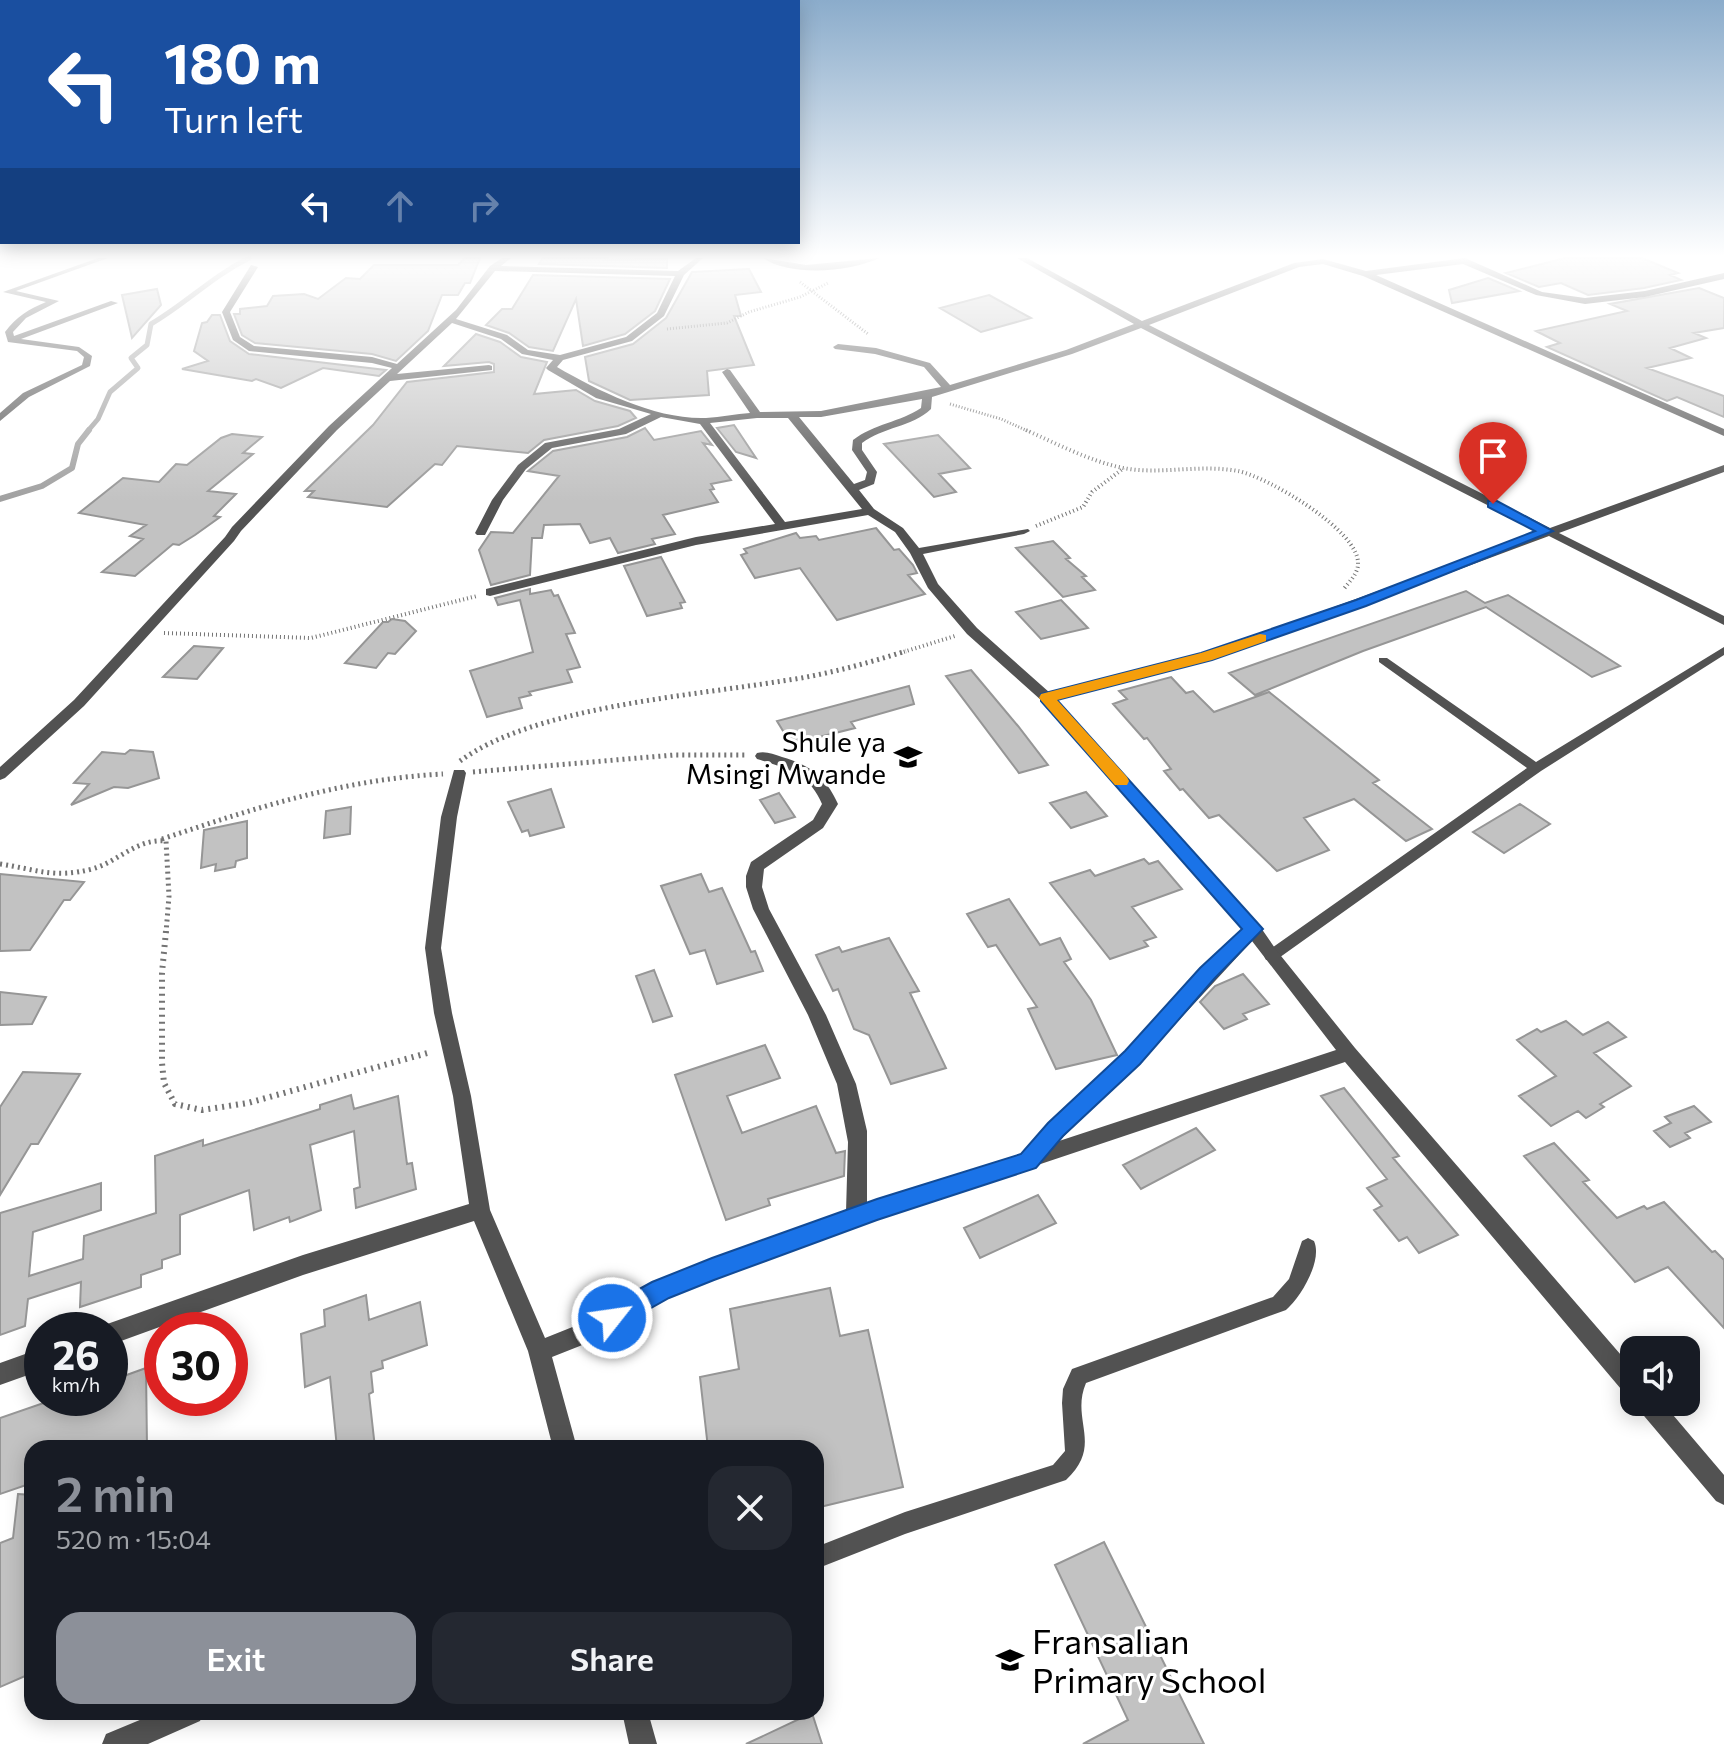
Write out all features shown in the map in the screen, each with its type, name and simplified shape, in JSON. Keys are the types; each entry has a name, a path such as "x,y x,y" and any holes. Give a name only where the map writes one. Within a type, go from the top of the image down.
{"street":[{"path":"237,339 243,346 269,352 372,360 399,367"},
{"path":"0,775 79,703 236,529 386,378 429,339"},
{"path":"507,339 525,352 560,358 628,339"},
{"path":"560,358 551,368 600,396 660,414 703,421 871,408 948,389 1101,339"},
{"path":"1171,339 1724,621"},
{"path":"1513,339 1724,433"},
{"path":"838,347 876,351 927,365 948,389"},
{"path":"386,378 489,368"},
{"path":"727,372 757,415"},
{"path":"852,489 870,482 872,472 857,450 857,442 880,428 914,419 926,409 927,395"},
{"path":"481,533 498,500 522,467 549,445 622,432 660,414"},
{"path":"792,416 870,511 899,530 916,552 932,585 972,631 1047,698 1253,929 1349,1053 1396,1104 1620,1370"},
{"path":"703,421 782,526"},
{"path":"1047,698 1206,656 1317,619 1546,531 1724,468"},
{"path":"490,592 696,541 870,511"},
{"path":"916,552 1024,531"},
{"path":"762,756 810,773 824,786 830,804 818,824 757,866 753,883 762,910 819,1019 849,1092 859,1153 856,1217"},
{"path":"459,773 449,817 433,948 480,1210 539,1351 563,1440"},
{"path":"1028,1161 1056,1129 1132,1058 1207,973 1253,929"},
{"path":"539,1351 587,1332 661,1290 856,1217 1349,1053"},
{"path":"128,1328 303,1265 480,1210"},
{"path":"0,1374 24,1365"},
{"path":"1659,1416 1724,1493"},
{"path":"116,1744 172,1720"},
{"path":"637,1720 643,1744"}],"lane":[{"path":"0,418 26,395 86,366 88,356 79,349 11,340"},
{"path":"1271,956 1536,768 1724,650"},
{"path":"1383,660 1536,768"},
{"path":"824,1555 905,1523 1059,1473 1069,1466 1076,1455 1069,1403 1079,1376 1279,1304 1294,1291 1308,1247"}],"path":[{"path":"871,339 876,351"},
{"path":"927,395 1001,419 1063,447 1124,468 1200,466 1242,472 1296,498 1325,517 1354,547 1359,562 1357,571 1341,593 1317,619"},
{"path":"1024,531 1083,507 1092,492 1124,468"},
{"path":"143,633 311,638 490,592"},
{"path":"459,773 460,761 466,752 550,722 585,713 816,675 972,631"},
{"path":"0,864 16,865 32,873 91,870 110,864 143,843 225,816 347,786 425,774 674,755 762,756"},
{"path":"161,839 166,841 169,866 162,973 162,1063 164,1083 175,1104 202,1110 248,1103 451,1047"}],"building":[{"path":"197,339 229,339 249,354 386,370 379,376 323,368 281,388 256,379 252,381 182,369 208,361 194,351"},
{"path":"249,339 419,339 396,361 372,354 255,343"},
{"path":"471,339 492,339 521,357 547,362 534,394 576,390 595,401 630,411 636,418 618,426 544,440 528,453 457,446 442,465 435,464 387,507 308,497 314,491 305,491 373,425 407,382 494,372 494,364 489,362 444,366"},
{"path":"518,339 558,339 553,351 529,347"},
{"path":"582,339 606,339 583,346"},
{"path":"639,339 744,339 754,365 707,371 709,395 630,400 589,381 585,357 633,344"},
{"path":"1553,339 1701,339 1670,348 1691,358 1647,368 1724,396 1724,417 1677,397 1667,401 1547,347 1560,343"},
{"path":"734,425 756,458 736,452 717,428"},
{"path":"645,428 654,440 701,431 712,445 703,443 731,480 711,484 714,489 710,490 718,502 663,515 675,534 652,539 655,544 618,553 610,538 590,543 580,524 544,525 542,538 532,538 530,575 491,585 479,550 491,532 513,533 559,476 528,471 553,451 627,437"},
{"path":"232,434 262,437 243,453 253,454 208,491 236,494 214,516 220,517 179,545 173,544 135,576 102,572 143,539 130,536 146,525 79,513 123,478 159,482 176,464 187,465 221,438"},
{"path":"938,435 970,468 939,474 956,492 934,497 884,444"},
{"path":"876,528 894,550 899,549 913,565 917,573 908,575 925,594 837,620 800,568 755,578 741,555 747,553 744,549 796,533 800,538 816,536 819,540"},
{"path":"1053,541 1095,590 1063,597 1016,548"},
{"path":"661,557 685,602 680,603 682,608 647,616 624,566"},
{"path":"530,589 530,594 551,590 554,596 558,595 575,633 566,634 580,667 567,670 572,682 529,692 531,695 519,698 522,708 487,717 470,671 533,652 520,600 498,605 495,598"},
{"path":"1466,591 1485,603 1508,595 1620,666 1592,677 1486,607 1363,651 1255,695 1229,673"},
{"path":"1061,600 1088,628 1041,639 1016,612"},
{"path":"392,619 405,621 416,631 395,654 388,653 376,668 345,663 383,622"},
{"path":"194,646 223,648 197,679 163,677"},
{"path":"971,670 1048,765 1019,773 946,676"},
{"path":"1171,677 1186,693 1193,691 1214,712 1269,692 1379,780 1373,783 1432,829 1406,841 1354,799 1304,818 1329,850 1277,871 1219,815 1209,818 1183,789 1180,790 1164,771 1171,769 1147,738 1144,739 1113,704 1127,699 1119,691"},
{"path":"909,686 914,704 851,722 855,728 791,744 777,721"},
{"path":"130,750 153,752 159,778 128,788 114,787 71,805 89,784 74,783 102,752 125,754"},
{"path":"551,789 564,827 530,836 528,830 522,832 508,802"},
{"path":"1086,792 1107,816 1071,828 1050,803"},
{"path":"779,793 795,817 775,823 760,800"},
{"path":"1520,804 1550,824 1504,853 1473,832"},
{"path":"351,807 350,834 324,838 326,811"},
{"path":"247,821 247,858 236,861 235,867 215,871 216,864 201,868 204,830"},
{"path":"1144,859 1149,864 1158,861 1182,889 1132,907 1156,937 1144,941 1148,946 1110,959 1050,883 1090,870 1095,876"},
{"path":"0,874 84,882 70,900 64,900 30,950 0,951"},
{"path":"701,874 709,892 722,888 763,971 717,984 705,950 690,954 661,886"},
{"path":"1009,899 1040,945 1060,938 1071,959 1064,962 1091,1000 1117,1055 1056,1069 1028,1009 1037,1007 996,945 988,947 967,914"},
{"path":"889,938 919,991 910,993 946,1068 891,1084 869,1035 854,1029 838,989 833,991 816,955 839,947 842,952"},
{"path":"654,970 672,1016 653,1022 636,976"},
{"path":"1243,974 1269,1004 1243,1014 1247,1019 1224,1029 1200,1002 1215,986"},
{"path":"0,992 46,997 32,1024 0,1025"},
{"path":"1566,1021 1583,1035 1608,1022 1626,1037 1594,1053 1631,1086 1600,1104 1604,1107 1586,1118 1578,1111 1551,1126 1519,1096 1556,1076 1517,1040 1537,1029 1541,1032"},
{"path":"765,1045 780,1078 727,1096 742,1133 816,1106 836,1153 845,1151 844,1176 768,1199 770,1205 726,1220 675,1075"},
{"path":"23,1072 80,1074 38,1144 31,1144 0,1195 0,1107"},
{"path":"1344,1088 1399,1156 1393,1158 1458,1235 1419,1253 1407,1237 1399,1241 1374,1210 1382,1206 1367,1188 1387,1179 1321,1096"},
{"path":"351,1095 354,1109 398,1096 407,1164 412,1163 416,1189 356,1208 354,1189 360,1187 354,1131 310,1145 321,1210 290,1222 289,1217 254,1230 249,1190 180,1215 180,1254 162,1260 162,1268 141,1275 141,1287 80,1307 81,1282 28,1299 24,1326 0,1335 0,1213 101,1183 101,1210 33,1232 29,1276 83,1259 84,1236 156,1213 155,1156 203,1140 203,1146 320,1109 320,1105"},
{"path":"1694,1106 1711,1122 1685,1133 1690,1138 1670,1147 1654,1131 1671,1123 1665,1117"},
{"path":"1196,1128 1215,1150 1141,1189 1123,1165"},
{"path":"1554,1143 1589,1180 1583,1182 1617,1218 1644,1206 1647,1209 1664,1202 1712,1252 1715,1251 1724,1260 1724,1328 1668,1267 1635,1282 1524,1156"},
{"path":"1038,1195 1056,1223 980,1258 964,1228"},
{"path":"830,1288 840,1336 868,1330 903,1487 824,1506 824,1440 707,1440 700,1377 739,1369 730,1309"},
{"path":"366,1295 369,1320 420,1302 427,1345 382,1361 383,1368 371,1372 373,1392 369,1394 374,1440 336,1440 330,1377 305,1387 301,1334 325,1326 324,1310"},
{"path":"144,1369 147,1440 24,1440 24,1486 0,1494 0,1418 24,1410 24,1416 128,1416 128,1374"},
{"path":"18,1494 24,1494 24,1676 0,1687 0,1543 13,1538"},
{"path":"1104,1542 1204,1744 1083,1744 1128,1720 1055,1565"},
{"path":"797,1720 814,1720 822,1744 746,1744"}],"waterway":[{"path":"87,432 98,419 110,392 138,368 131,358 147,345 148,339"},
{"path":"0,499 42,486 72,468 78,444 89,430"}],"slow traffic":[{"path":"1121,781 1047,698 1206,656 1260,638"}],"place":[{"name":"Shule ya Msingi Mwande","path":"908,757"},
{"name":"Fransalian Primary School","path":"1010,1660"}],"route":[{"path":"612,1318 661,1290 712,1269 877,1210 1028,1161 1056,1129 1132,1058 1207,973 1253,929 1047,698 1206,656 1361,603 1546,531 1493,504"}]}
